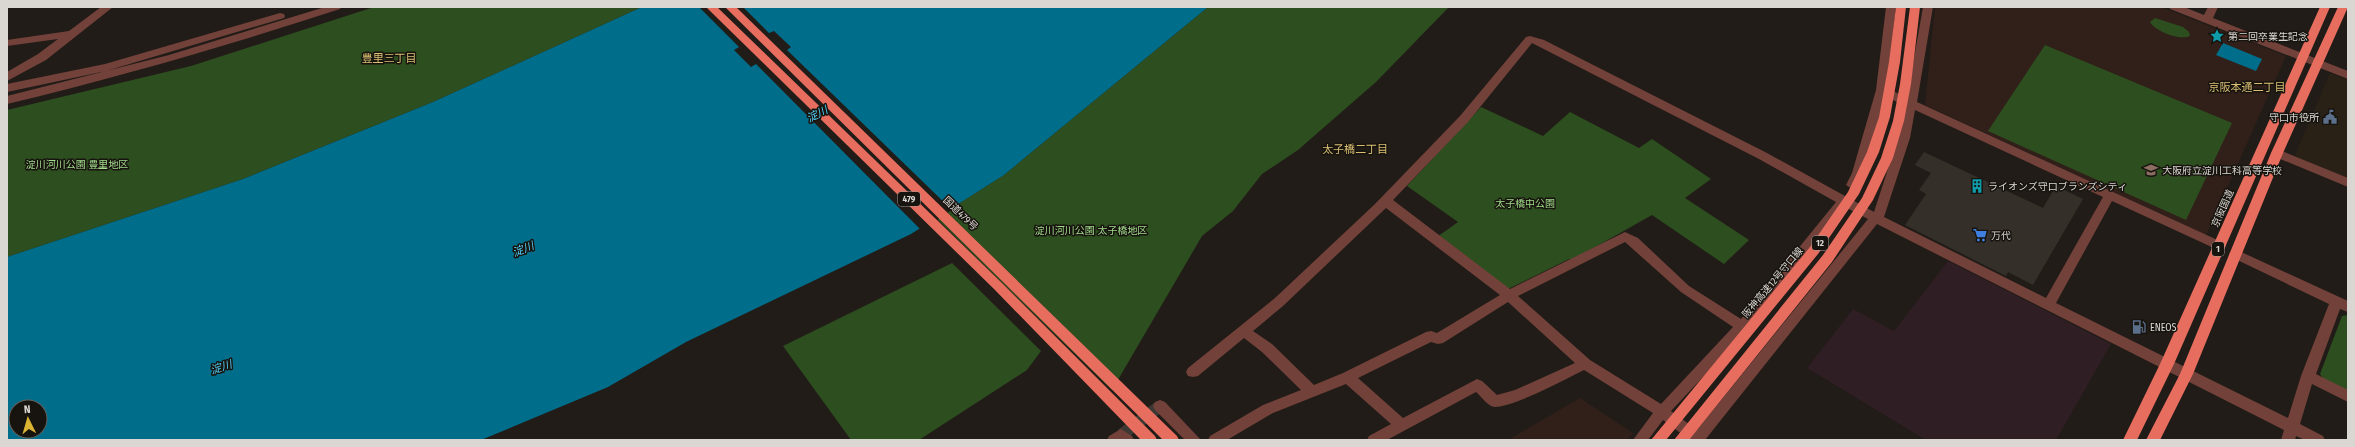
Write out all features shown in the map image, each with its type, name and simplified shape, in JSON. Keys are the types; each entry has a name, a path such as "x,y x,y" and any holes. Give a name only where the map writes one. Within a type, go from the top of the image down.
{"highway":[{"name":"479","path":"711,7 998,286 1150,440"},
{"name":"国道479号","path":"730,7 1172,440"},
{"name":"阪神高速12号守口線","path":"1658,440 1813,254 1850,199 1873,153 1885,116 1893,77 1901,7"},
{"path":"1681,440 1852,227 1875,186 1892,145 1902,106 1915,7"},
{"name":"京阪国道","path":"2130,440 2167,364 2325,7"},
{"name":"1","path":"2153,440 2186,374 2277,153 2343,7"}],"street":[{"path":"7,77 42,58 108,7"},
{"path":"7,88 106,67 309,7"},
{"path":"7,100 159,62 229,42 336,7"},
{"path":"1640,440 1662,412 1742,326 1845,200 1858,173 1881,90 1891,7"},
{"path":"1385,201 1510,296 1585,364 1662,412 1699,439 1873,221 1877,219 1904,138 1928,7"},
{"path":"2174,7 2348,75"},
{"path":"2207,20 2213,7"},
{"path":"7,43 74,33"},
{"path":"1193,372 1279,302 1385,201 1464,119 1530,39 1540,42 1695,120 1845,200 1877,219 2318,440"},
{"path":"1881,90 2220,246"},
{"path":"2277,153 2348,183"},
{"path":"2048,306 2109,196"},
{"path":"1215,440 1268,409 1348,377 1431,336 1438,339 1528,284 1572,265 1625,236 1634,241 1685,289 1742,326"},
{"path":"2235,254 2342,305 2308,376 2288,440"},
{"path":"1244,331 1267,348 1311,391"},
{"path":"1374,440 1400,424 1477,385 1495,401 1518,395 1585,364"},
{"path":"2308,376 2348,396"},
{"path":"1348,377 1400,424"},
{"path":"1160,406 1194,440"}],"shaded area":[{"name":"大阪府立淀川工科高等学校","path":"1935,7 2161,7 2286,56 2206,235 1925,105"},
{"name":"守口市役所","path":"2330,73 2348,80 2348,180 2299,159 2295,155"},
{"path":"1948,261 2111,344 2056,440 1926,440 1807,368 1853,309 1894,331"},
{"path":"1580,398 1633,433 1627,440 1508,440"}],"green space":[{"name":"淀川河川公園 豊里地区","path":"374,7 642,7 433,102 243,179 7,257 7,110 191,66"},
{"name":"淀川河川公園 太子橋地区","path":"1208,7 1449,7 1376,82 1298,150 1262,174 1233,211 1202,236 1112,390 936,218 1004,175"},
{"path":"2155,18 2183,27 2189,32 2190,36 2180,37 2162,32 2150,22"},
{"path":"2045,45 2232,123 2186,220 1988,131"},
{"name":"太子橋中公園","path":"1481,107 1543,136 1570,112 1639,148 1652,139 1711,179 1685,198 1749,240 1724,264 1652,215 1574,259 1569,259 1506,290 1437,237 1458,222 1407,186"},
{"path":"952,263 1041,351 1027,370 919,440 851,440 783,346"},
{"path":"2348,315 2348,391 2325,381 2320,374 2342,316"}],"water":[{"name":"淀川","path":"642,7 1208,7 1004,175 911,234 686,342 608,387 481,440 7,440 7,257 243,179 433,102"},
{"path":"2223,43 2262,59 2256,71 2216,55"}],"pier":[{"path":"699,7 743,7 769,33 774,31 791,47 787,50 952,210 921,230 756,64 751,67 734,50 739,47"}],"building":[{"path":"1924,152 2043,208 2056,186 2083,199 2033,285 2008,272 2006,276 1905,225 1926,194 1919,190 1931,173 1915,165"}],"tunnel":[{"path":"1121,435 1160,406"}],"place":[{"name":"第二回卒業生記念","path":"2217,36"},
{"name":"守口市役所","path":"2330,117"},
{"name":"大阪府立淀川工科高等学校","path":"2151,170"},
{"name":"ライオンズ守口ブランズシティ","path":"1977,186"},
{"name":"万代","path":"1980,235"},
{"name":"ENEOS","path":"2139,327"}],"district":[{"name":"豊里三丁目","path":"389,58"},
{"name":"京阪本通二丁目","path":"2247,87"},
{"name":"太子橋二丁目","path":"1355,149"}]}
